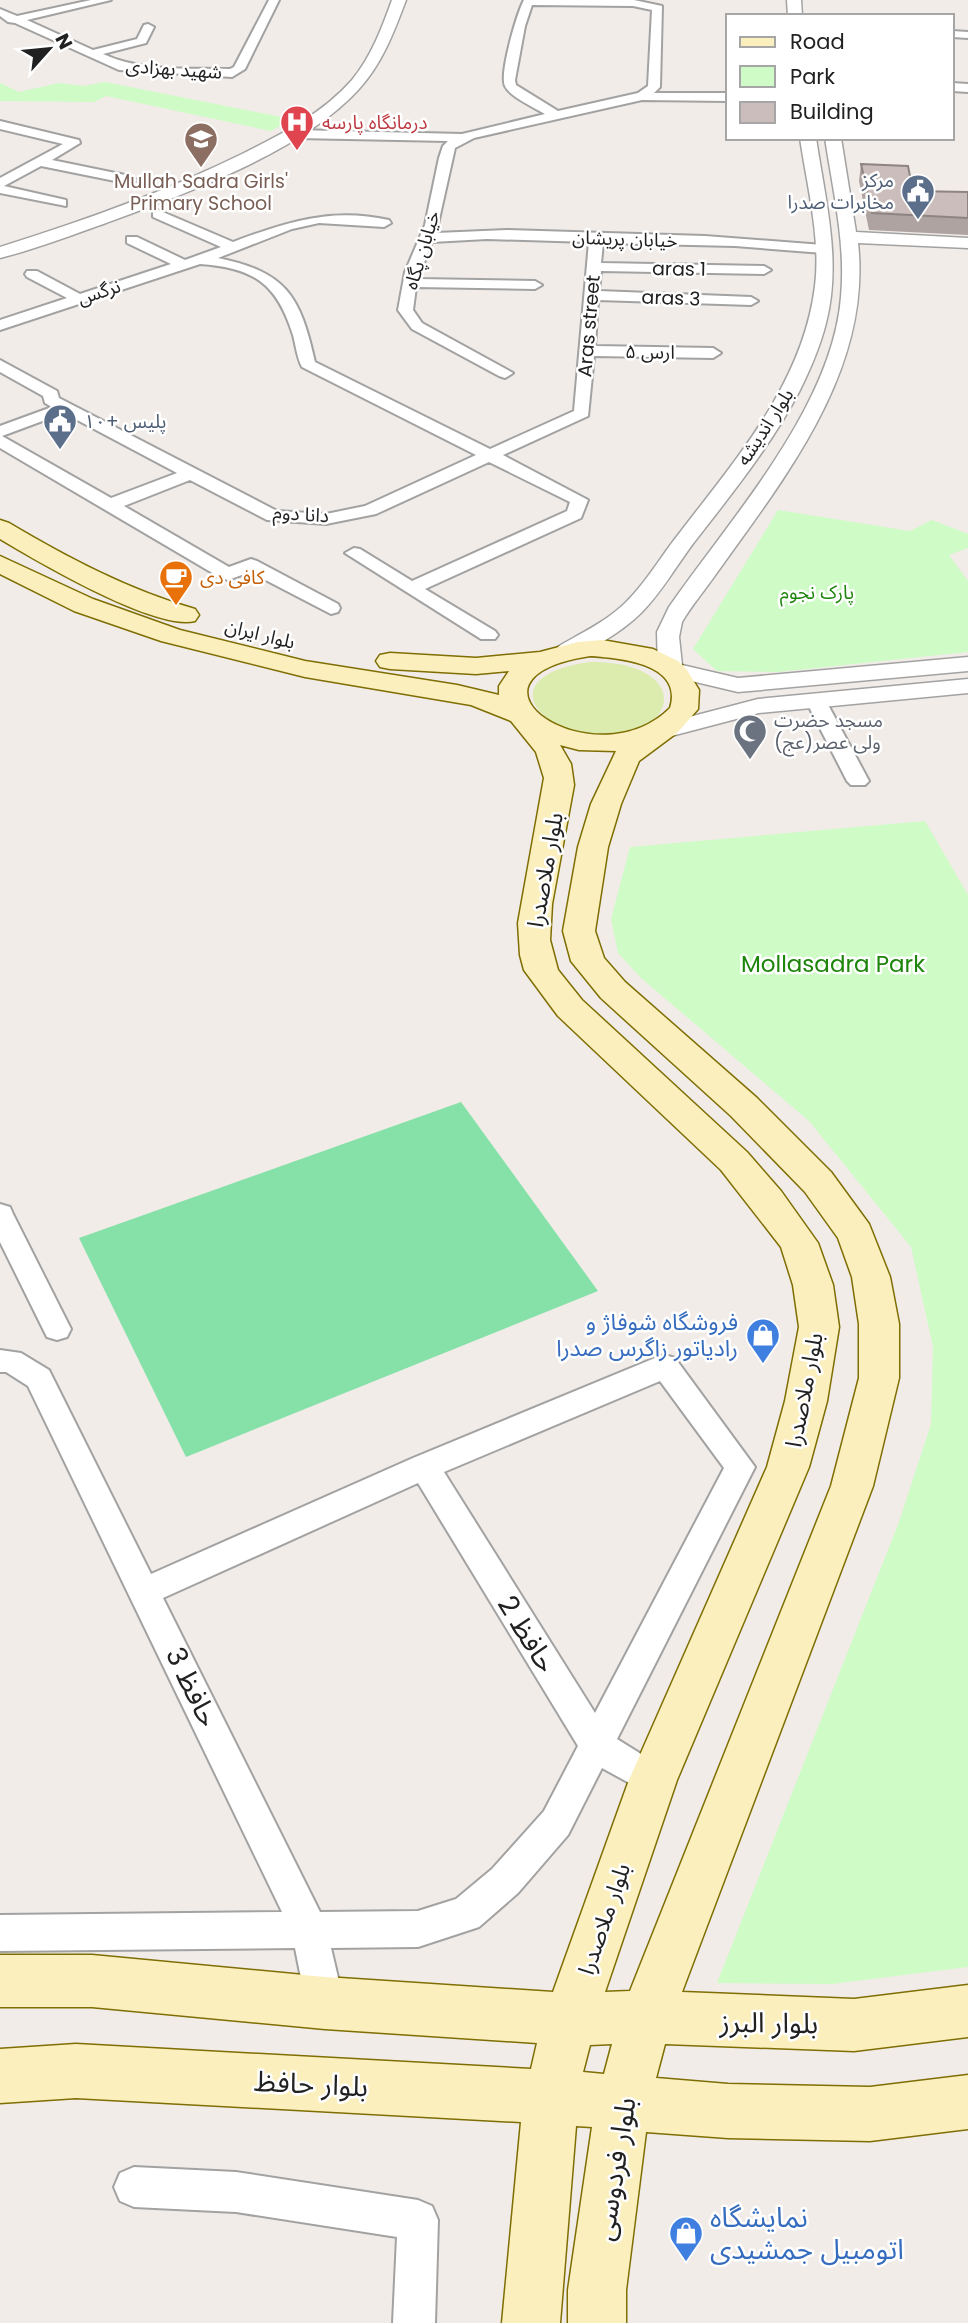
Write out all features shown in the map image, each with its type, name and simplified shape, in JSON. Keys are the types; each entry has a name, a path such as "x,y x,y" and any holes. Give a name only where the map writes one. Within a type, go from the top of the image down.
{"main road":[{"name":"بلوار ایران","path":"0,528 72,567 158,608 264,636 406,664 476,666 539,660"},
{"name":"بلوار ایران","path":"0,564 48,592 132,624 241,656 355,679 428,688 493,702 521,714"},
{"path":"241,656 260,646 264,636"},
{"path":"590,648 634,653 670,669 682,681 687,695 685,708 676,721 660,732 638,740 584,742 547,731 521,714 514,699 515,685 523,671 539,660 567,651 590,648"},
{"name":"بلوار ملاصدرا","path":"521,714 554,758 561,782 542,874 533,938 536,957 547,981 570,1008 734,1161 768,1201 799,1243 813,1285 819,1327 807,1401 788,1467 653,1780 569,2019"},
{"name":"بلوار ملاصدرا","path":"646,2017 852,1486 879,1378 879,1324 871,1277 856,1234 818,1182 800,1163 744,1107 613,990 588,961 579,931 593,847 606,804 626,757 660,732"},
{"path":"0,1981 92,1980 325,2003 569,2019 551,2097 531,2323"},
{"name":"بلوار البرز","path":"569,2019 646,2017 854,2025 968,2011"},
{"name":"بلوار فردوسی","path":"597,2323 597,2290 623,2102 646,2017"},
{"name":"بلوار حافظ","path":"0,2076 76,2071 623,2102"},
{"path":"623,2102 728,2111 870,2114 968,2102"}],"street":[{"path":"0,23 106,0"},
{"name":"شهید بهزادی","path":"0,12 119,66 232,73 239,69 274,0"},
{"path":"0,253 132,209 186,187 296,134 355,85 381,48 399,0"},
{"path":"555,115 511,88 509,80 519,26 528,2 633,3 658,8 654,87"},
{"path":"90,54 135,45 142,41 148,27"},
{"path":"642,96 654,87 726,91"},
{"path":"296,134 461,138 642,96 726,97"},
{"path":"0,125 74,143 0,183"},
{"path":"327,135 405,150"},
{"name":"خیابان پگاه","path":"461,138 438,157 430,232 412,272 405,310 417,326 505,373"},
{"name":"بلوار اندیشه","path":"567,651 624,617 765,432 791,388 817,321 824,286 822,242 808,140"},
{"name":"بلوار اندیشه","path":"670,669 669,625 797,438 817,403 835,362 846,324 852,288 849,243 832,140"},
{"path":"41,162 130,180"},
{"path":"0,189 61,203"},
{"path":"158,214 233,247"},
{"name":"نرگس","path":"0,325 191,263 288,226 319,219 384,223"},
{"name":"خیابان پریشان","path":"430,232 454,230 794,238 822,242"},
{"name":"خیابان پریشان","path":"430,232 776,243 822,242"},
{"name":"Aras street","path":"582,413 596,238"},
{"path":"132,240 191,263 216,260 238,266 277,285 286,299 308,364 579,500 575,514 411,588"},
{"path":"849,243 871,240 968,243"},
{"path":"849,243 968,250"},
{"name":"aras 1","path":"594,267 764,270"},
{"path":"32,274 79,299"},
{"path":"411,283 534,285"},
{"name":"aras 3","path":"591,295 751,301"},
{"name":"ارس ۵","path":"587,351 713,353"},
{"name":"دانا دوم","path":"0,365 51,394 58,404 273,516 326,519 370,510 582,413"},
{"path":"0,419 58,404"},
{"path":"0,432 58,404"},
{"path":"0,441 228,574 251,565 331,608"},
{"path":"110,505 192,473"},
{"path":"354,553 488,635"},
{"path":"670,669 738,685 968,664"},
{"path":"660,732 758,706 968,687"},
{"path":"816,701 858,780"},
{"path":"0,1214 57,1329"},
{"path":"0,1361 11,1361 40,1378"},
{"path":"0,1933 418,1928 466,1914 505,1881 556,1823 740,1467 665,1366 424,1467 146,1591"},
{"name":"حافظ 3","path":"40,1378 309,1929 325,2003"},
{"name":"حافظ 2","path":"424,1467 597,1746 653,1780"},
{"path":"134,2187 236,2192 418,2220 414,2323"}],"green space":[{"path":"105,82 292,119 271,131 106,96 94,102 0,101 0,83 19,92 59,83 84,86"},
{"name":"پارک نجوم","path":"778,510 910,531 932,520 968,534 968,548 949,555 968,581 968,652 778,672 717,671 693,649"},
{"path":"590,662 620,664 647,674 662,689 664,698 659,714 634,730 604,734 576,731 554,723 539,710 533,696 538,682 556,670"},
{"name":"Mollasadra Park","path":"925,821 968,895 968,1967 832,1984 717,1983 899,1522 931,1424 933,1347 911,1247 809,1121 641,978 618,953 611,919 630,847"},
{"path":"461,1102 598,1291 186,1457 79,1238"}],"building":[{"path":"861,164 908,166 913,191 968,192 968,218 872,213"}],"place":[{"name":"درمانگاه پارسه","path":"297,152"},
{"name":"Mullah Sadra Girls' Primary School","path":"201,169"},
{"name":"مرکز مخابرات صدرا","path":"918,221"},
{"name":"پلیس +۱۰","path":"60,451"},
{"name":"کافی دی","path":"176,607"},
{"name":"مسجد حضرت ولی عصر(عج)","path":"750,761"},
{"name":"فروشگاه شوفاژ و رادیاتور زاگرس صدرا","path":"763,1365"},
{"name":"نمایشگاه اتومبیل جمشیدی","path":"686,2263"}]}
